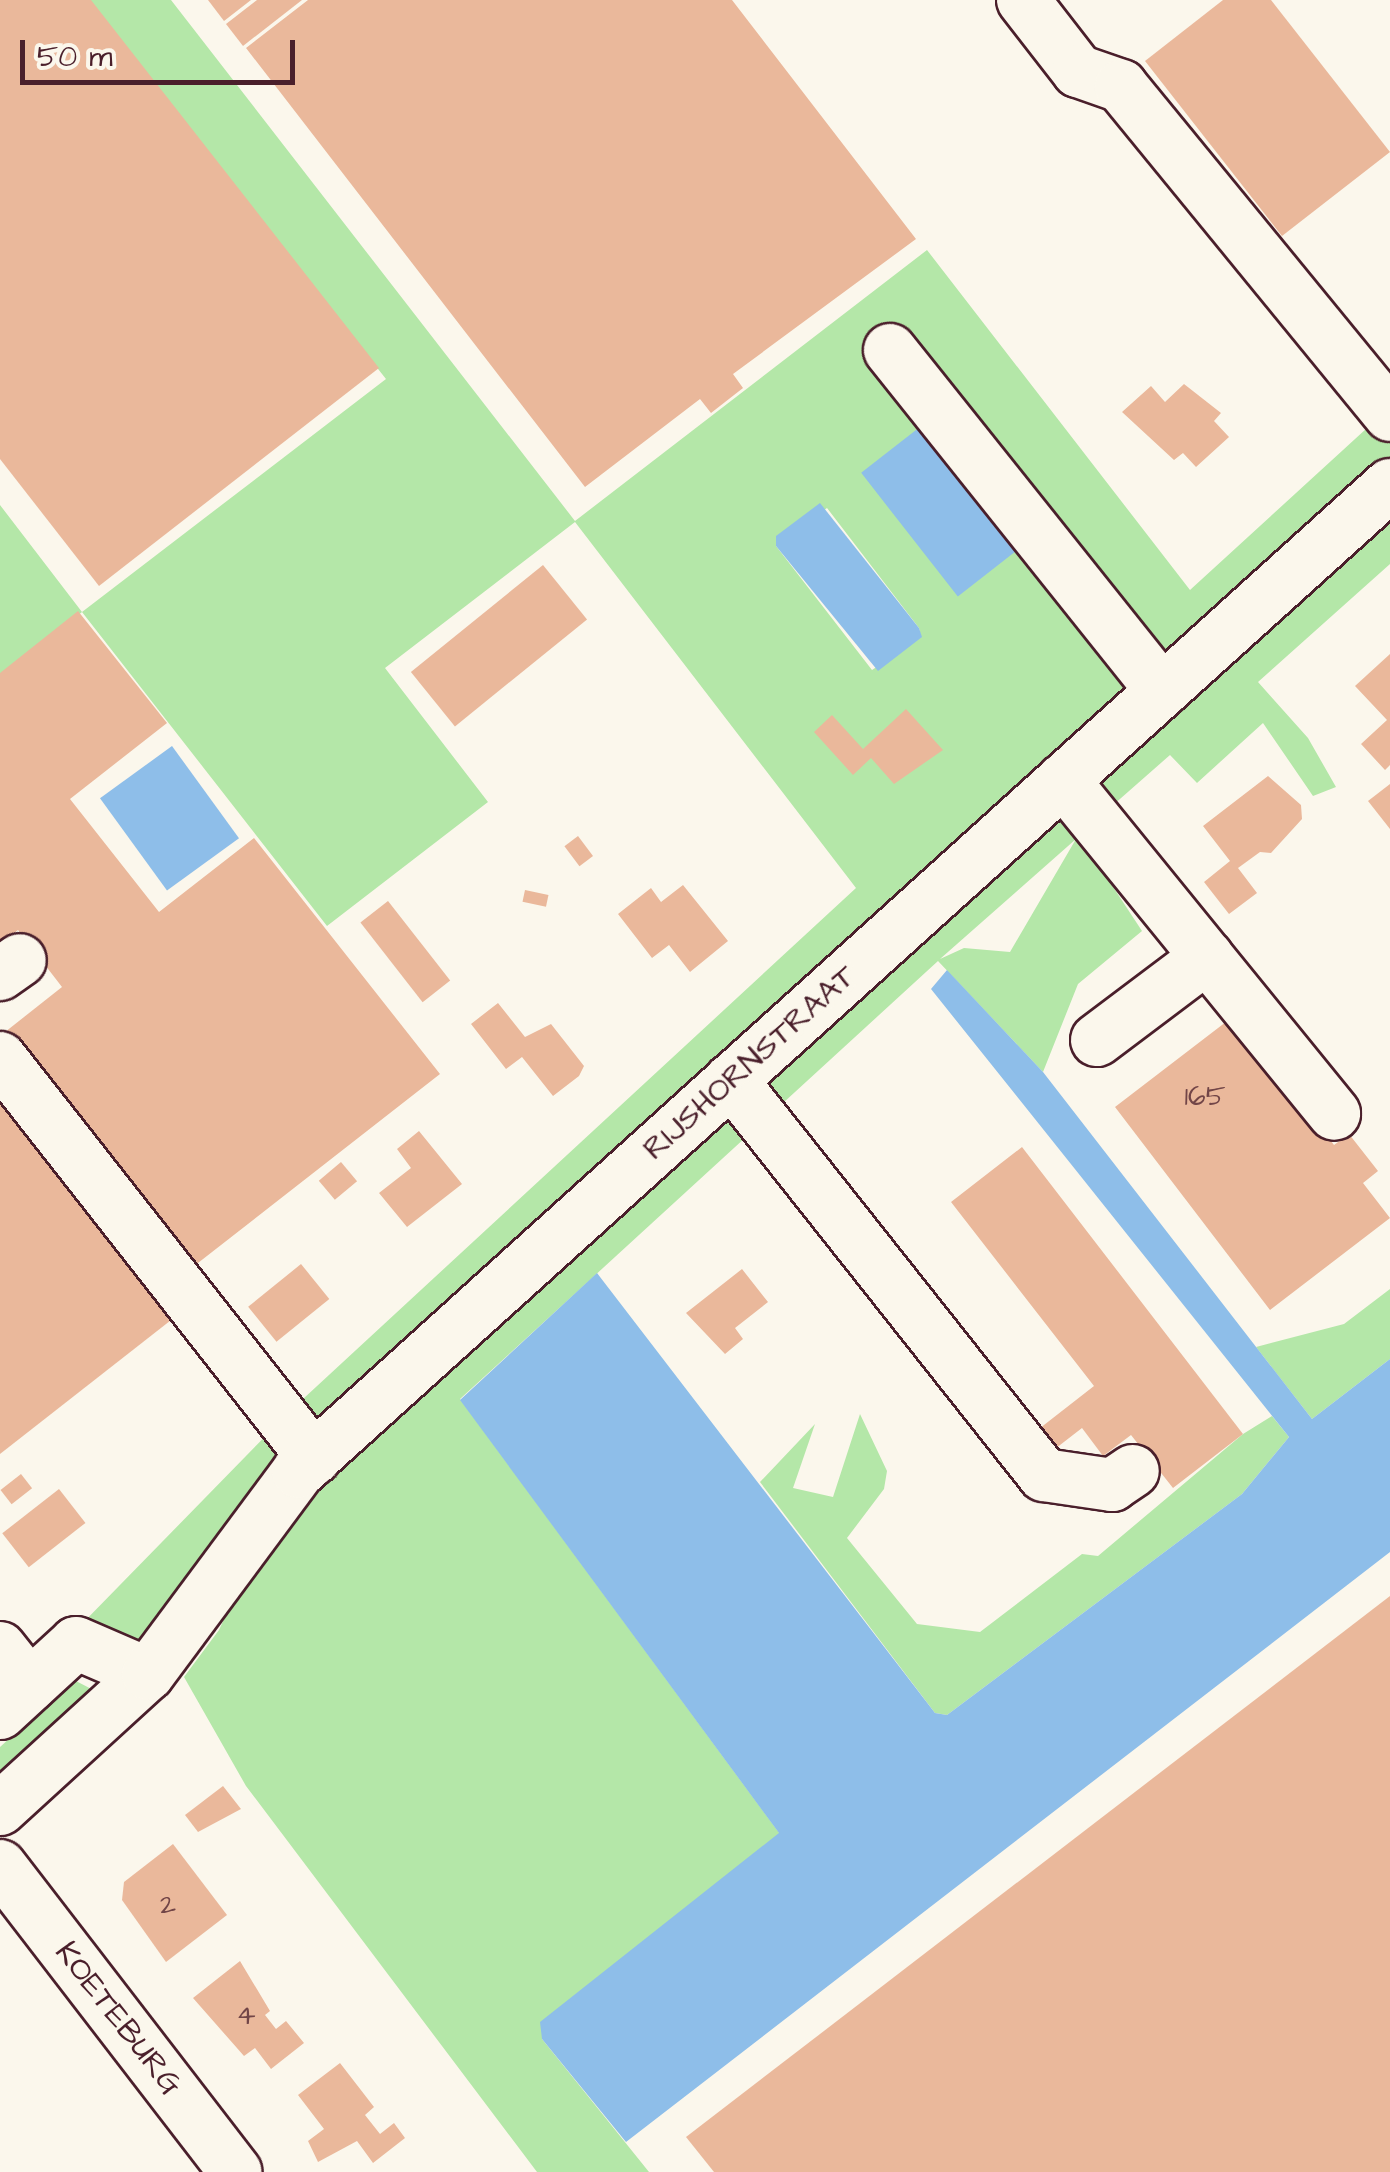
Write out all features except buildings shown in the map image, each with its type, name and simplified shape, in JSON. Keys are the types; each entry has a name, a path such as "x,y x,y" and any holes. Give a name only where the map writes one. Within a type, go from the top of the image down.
{"street":[{"path":"1023,0 1078,71 1121,86 1390,415"},
{"path":"890,350 1162,691"},
{"name":"RIJSHORNSTRAAT","path":"0,1808 148,1674 314,1458 1390,484"},
{"path":"1063,780 1334,1114"},
{"path":"1097,1040 1207,957"},
{"path":"0,1058 314,1458"},
{"path":"731,1080 1044,1475 1112,1485 1133,1471"},
{"path":"10,1682 76,1644 148,1674"},
{"name":"KOETEBURG","path":"0,1866 236,2172"}],"green space":[{"path":"86,0 171,0 575,521 927,250 1190,590 1390,407 1390,467 147,1640 123,1641 76,1630 290,1411 856,888 575,522 385,668 488,802 327,926 82,612 386,379","holes":["827,508 919,628 921,637 872,670 776,546"]},
{"path":"0,505 82,612 0,677"},
{"path":"1390,514 1390,564 1258,682 1308,738 1336,787 1313,796 1263,723 1197,783 1170,755 1079,835 1142,931 1078,984 1043,1072 938,961 460,1399 780,1834 542,2039 649,2172 537,2172 246,1786 184,1677 219,1630 258,1545 310,1483","holes":["1076,839 1010,952 964,948 940,959"]},
{"path":"1390,1289 1390,1359 1312,1419 1256,1347 1344,1324"},
{"path":"860,1414 887,1471 884,1489 847,1538 917,1624 980,1632 1082,1554 1098,1556 1243,1434 1272,1416 1289,1437 1242,1494 947,1715 935,1713 760,1482 815,1424 793,1488 833,1497"},
{"path":"74,1680 103,1695 0,1788 0,1747"}],"water":[{"path":"925,423 1022,547 958,597 861,473"},
{"path":"820,503 919,628 922,637 878,671 776,546 776,536"},
{"path":"172,746 239,838 167,891 100,798"},
{"path":"947,970 1043,1072 1312,1419 1390,1359 1390,1552 626,2142 542,2039 540,2022 779,1833 460,1400 597,1273 935,1713 947,1715 1242,1494 1289,1437 931,989"}]}
